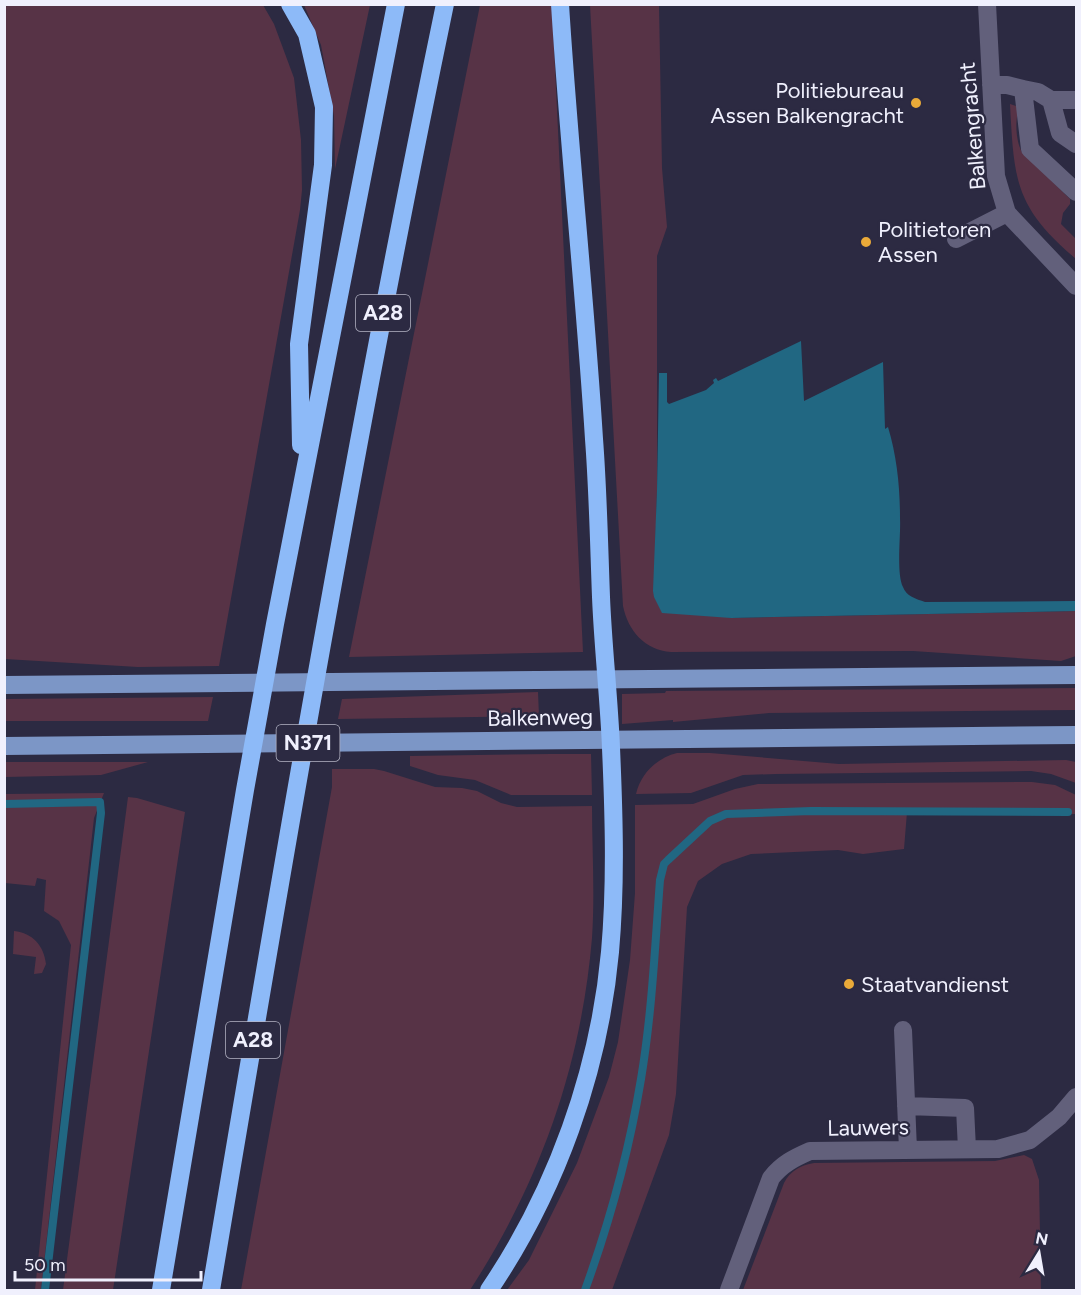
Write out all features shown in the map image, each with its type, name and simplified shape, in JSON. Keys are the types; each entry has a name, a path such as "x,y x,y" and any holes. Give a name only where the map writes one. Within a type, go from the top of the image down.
{"highway":[{"name":"A28","path":"290,4 308,34 324,107 323,165 299,344 301,482"},
{"name":"A28","path":"161,1290 275,624 396,4"},
{"name":"A28","path":"211,1290 325,622 408,179 445,4"},
{"path":"489,1290 532,1217 551,1177 590,1069 601,1014 609,954 614,885 611,740 594,439 560,4"}],"main road":[{"name":"Balkenweg","path":"4,685 1077,675"},
{"name":"Balkenweg","path":"4,746 1077,735"}],"street":[{"name":"Balkengracht","path":"987,4 996,176 1007,213 1077,286"},
{"path":"991,86 1007,86 1038,92 1051,100 1077,100"},
{"path":"1023,89 1030,149 1077,192"},
{"path":"1051,100 1059,133 1077,144"},
{"path":"956,239 1007,213"},
{"path":"903,1030 908,1150"},
{"name":"Lauwers","path":"729,1290 771,1178 789,1160 810,1151 998,1149 1030,1140 1059,1117 1077,1097"},
{"path":"906,1106 965,1108 967,1149"}],"shaded area":[{"path":"4,5 263,5 274,24 294,78 301,140 300,210 219,666 138,667 5,659"},
{"path":"304,5 370,5 335,169 334,116 321,45"},
{"path":"480,5 552,5 583,652 349,657"},
{"path":"590,5 659,5 662,168 667,227 657,256 657,490 654,597 731,618 1076,611 1076,656 1061,661 913,651 671,652 653,647 639,638 625,615 623,606"},
{"path":"1010,104 1016,106 1018,112 1018,143 1022,152 1070,199 1070,204 1063,213 1061,224 1076,239 1076,259 1041,224 1029,207 1022,191 1013,153"},
{"path":"1076,688 1076,710 769,713 673,722 673,720 622,724 622,694 665,693 666,691"},
{"path":"538,692 539,716 338,719 342,699"},
{"path":"213,697 208,721 5,721 5,699"},
{"path":"677,753 710,753 839,764 1066,760 1076,762 1076,783 1051,774 1031,771 776,774 743,775 691,793 636,794 642,779 651,768"},
{"path":"591,754 592,795 511,795 475,780 438,775 410,766 410,756"},
{"path":"5,762 148,762 101,775 5,777"},
{"path":"332,769 384,771 435,787 477,791 501,803 517,807 592,806 592,938 578,1032 567,1078 553,1122 517,1208 470,1290 241,1290 332,787"},
{"path":"1032,782 1055,785 1076,795 1076,814 907,812 904,849 863,854 838,850 751,854 722,864 698,881 687,907 676,1094 669,1135 612,1290 507,1290 529,1260 577,1163 609,1077 618,1042 630,960 635,893 635,805 693,804 735,789 758,784"},
{"path":"104,793 94,818 41,1290 35,1290 71,945 59,921 44,911 46,880 37,878 35,886 5,883 5,794"},
{"path":"128,797 185,812 113,1290 63,1290"},
{"path":"14,931 27,934 40,946 46,964 42,973 34,974 36,957 13,954"},
{"path":"1024,1155 1032,1159 1039,1180 1041,1290 743,1290 784,1183 789,1175 800,1167 814,1163 995,1161"}],"water":[{"path":"801,341 804,401 883,362 885,429 888,427 897,472 900,506 900,573 906,593 925,602 1076,601 1076,611 731,618 662,613 653,591 659,373 667,373 667,402 669,404 706,390 716,378 718,381"}],"waterway":[{"path":"4,804 100,802 101,813 45,1290"},
{"path":"585,1290 603,1238 631,1133 648,1029 660,880 664,864 668,860 710,821 726,814 811,811 1068,812"}],"place":[{"name":"Politiebureau Assen Balkengracht","path":"916,103"},
{"name":"Politietoren Assen","path":"866,242"},
{"name":"Staatvandienst","path":"849,984"}]}
